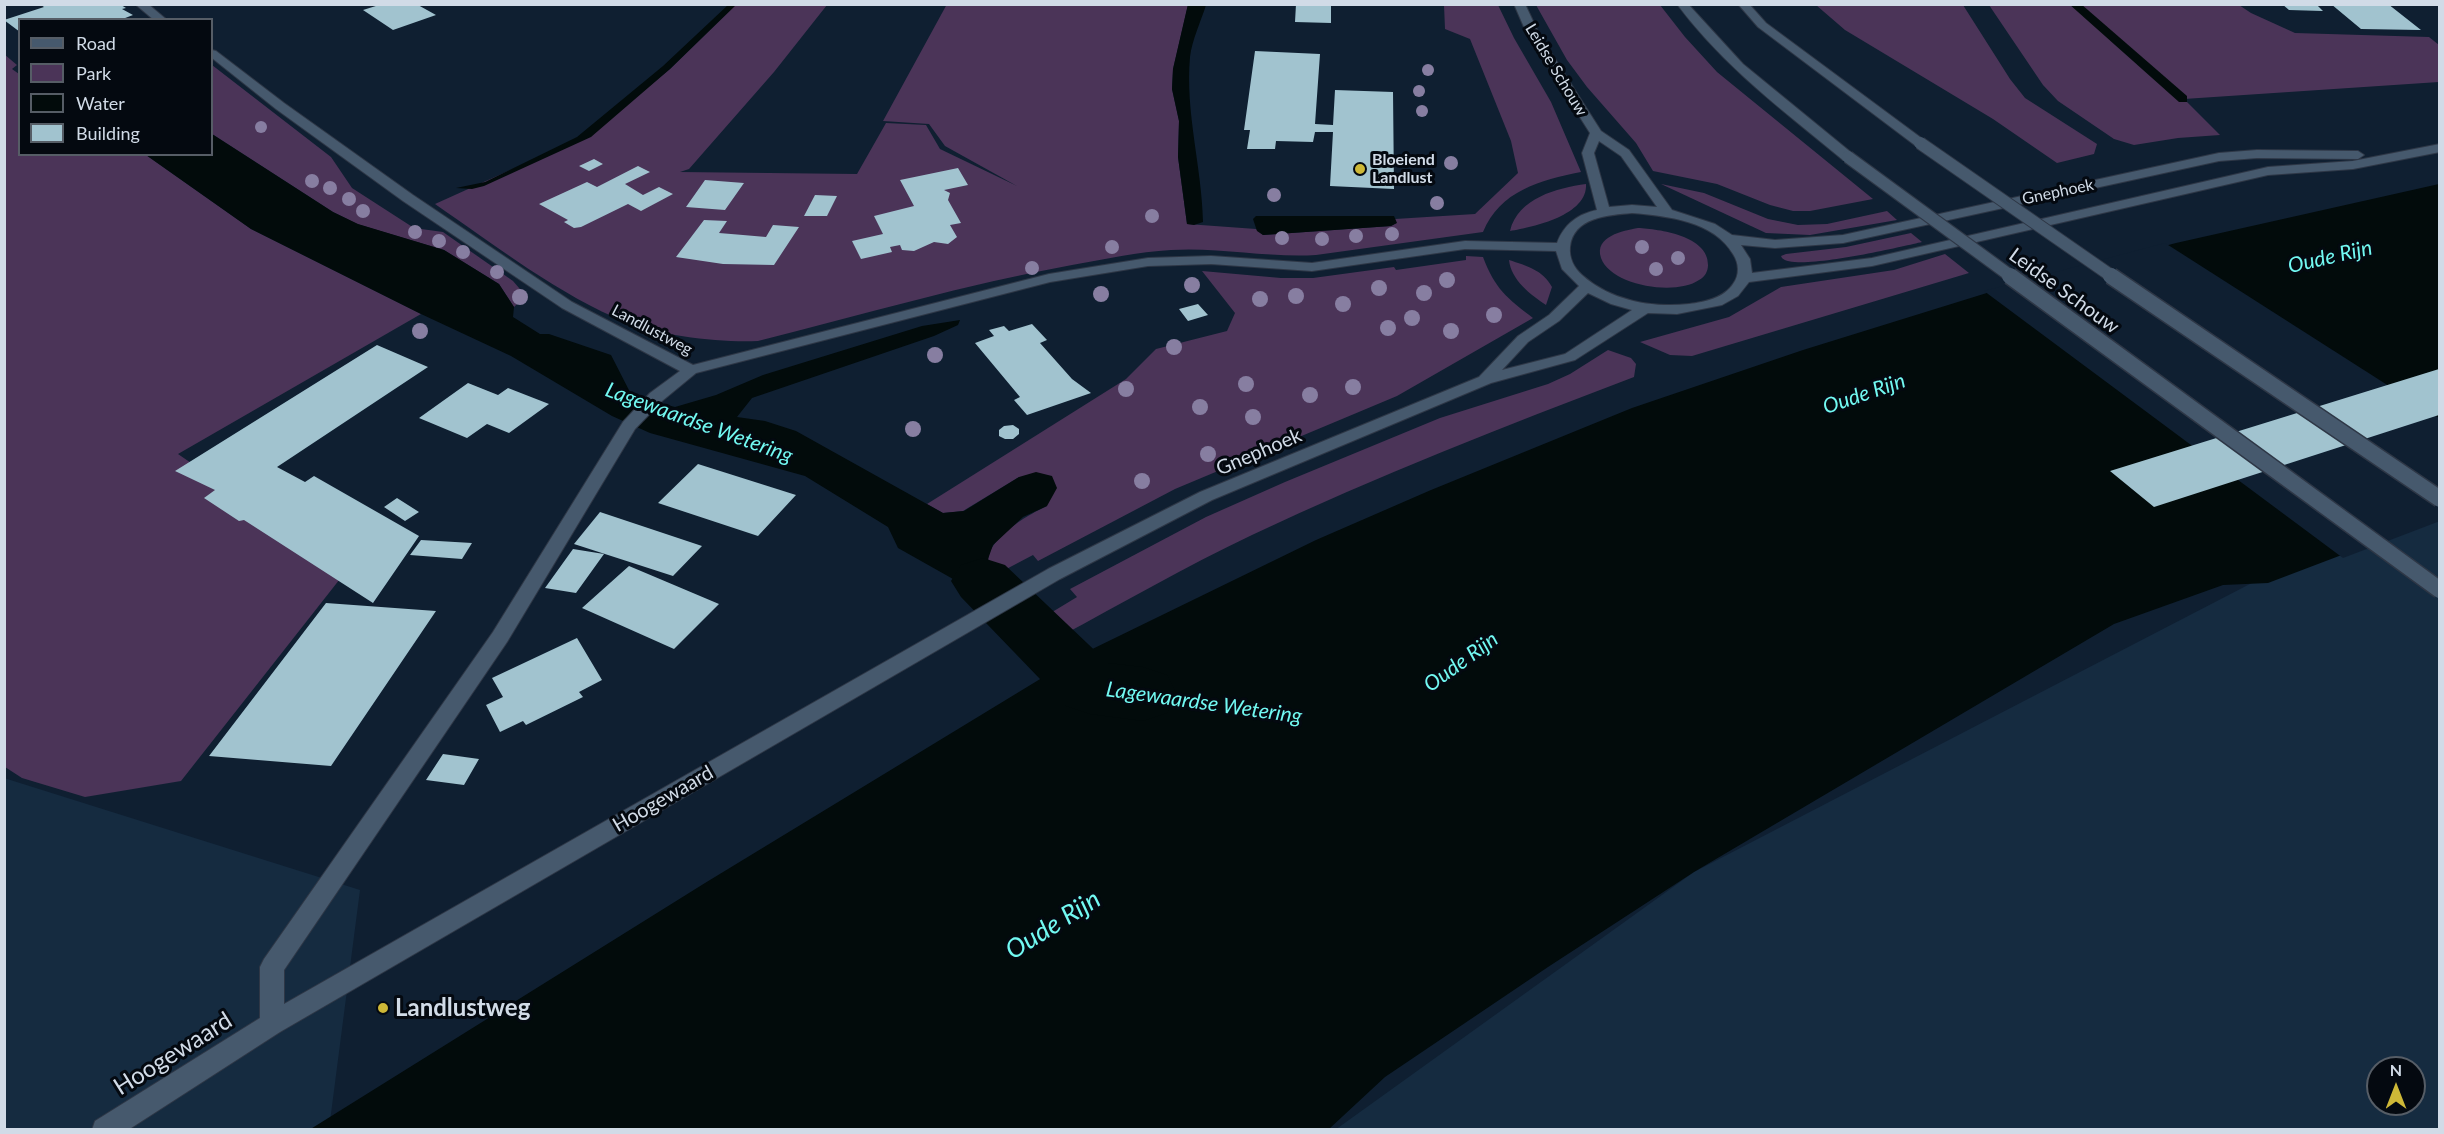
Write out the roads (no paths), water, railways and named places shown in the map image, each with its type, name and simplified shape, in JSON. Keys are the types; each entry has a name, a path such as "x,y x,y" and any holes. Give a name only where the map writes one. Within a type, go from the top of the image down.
{"street":[{"path":"145,8 163,4"},
{"name":"Leidse Schouw","path":"1519,4 1533,34 1596,134 1624,153 1667,212"},
{"name":"Leidse Schouw","path":"1682,4 1700,28 1754,80 1848,157 2439,590"},
{"name":"Leidse Schouw","path":"1743,4 1762,25 1920,143 2091,263 2439,499"},
{"path":"145,8 159,18"},
{"name":"Landlustweg","path":"213,54 280,106 408,198 567,305 691,370 1049,278 1148,262 1211,260 1312,267 1465,245 1561,248"},
{"name":"Leidse Schouw","path":"1596,134 1588,153 1604,212"},
{"name":"Gnephoek","path":"1744,278 1872,262 2175,190 2268,171 2353,165 2439,148"},
{"name":"Gnephoek","path":"1727,239 1796,244 1843,239 2219,157 2322,153 2391,156"},
{"path":"1632,209 1667,212 1701,223 1727,239 1742,256 1745,265 1744,278 1731,294 1713,303 1675,310 1618,301 1587,286 1567,267 1562,257 1561,248 1567,232 1582,220 1604,212 1632,209"},
{"name":"Gnephoek","path":"1485,380 1523,339 1554,318 1587,286"},
{"name":"Gnephoek","path":"1054,574 1206,496 1485,380 1570,357 1646,307"},
{"path":"272,1024 272,967 500,637 628,426 656,397 691,370"},
{"name":"Hoogewaard","path":"104,1130 272,1024 1054,574"}],"water":[{"path":"1188,4 1206,5 1190,57 1190,99 1203,222 1194,225 1187,224 1178,157 1179,121 1172,89 1173,69"},
{"path":"728,5 736,5 670,69 591,137 484,186 472,189 456,188 485,182 577,137 663,66"},
{"path":"213,135 333,212 358,224 444,250 499,284 514,307 513,317 540,334 549,334 611,355 632,396 675,407 716,395 763,375 922,326 960,320 958,325 934,336 752,398 737,417 765,421 796,431 943,513 964,511 1019,477 1036,472 1052,476 1057,488 1047,506 1023,517 993,545 988,559 991,571 1056,634 1029,650 969,588 898,548 888,527 805,476 650,433 612,416 511,356 251,229 147,156 213,156"},
{"name":"Oude Rijn","path":"2439,184 2439,518 2268,583 2223,585 2114,624 1694,872 1385,1077 1329,1129 309,1130 705,883 1078,656 1316,540 1431,490 1632,408 1803,350 1990,292 2176,243"},
{"path":"1256,216 1394,216 1397,223 1391,226 1263,235 1257,231 1253,219"}],"waterway":[{"path":"2074,4 2183,99"},
{"name":"Lagewaardse Wetering","path":"983,581 1090,687 1143,694"}],"place":[{"name":"Bloeiend Landlust","path":"1360,169"},
{"name":"Landlustweg","path":"383,1008"}]}
